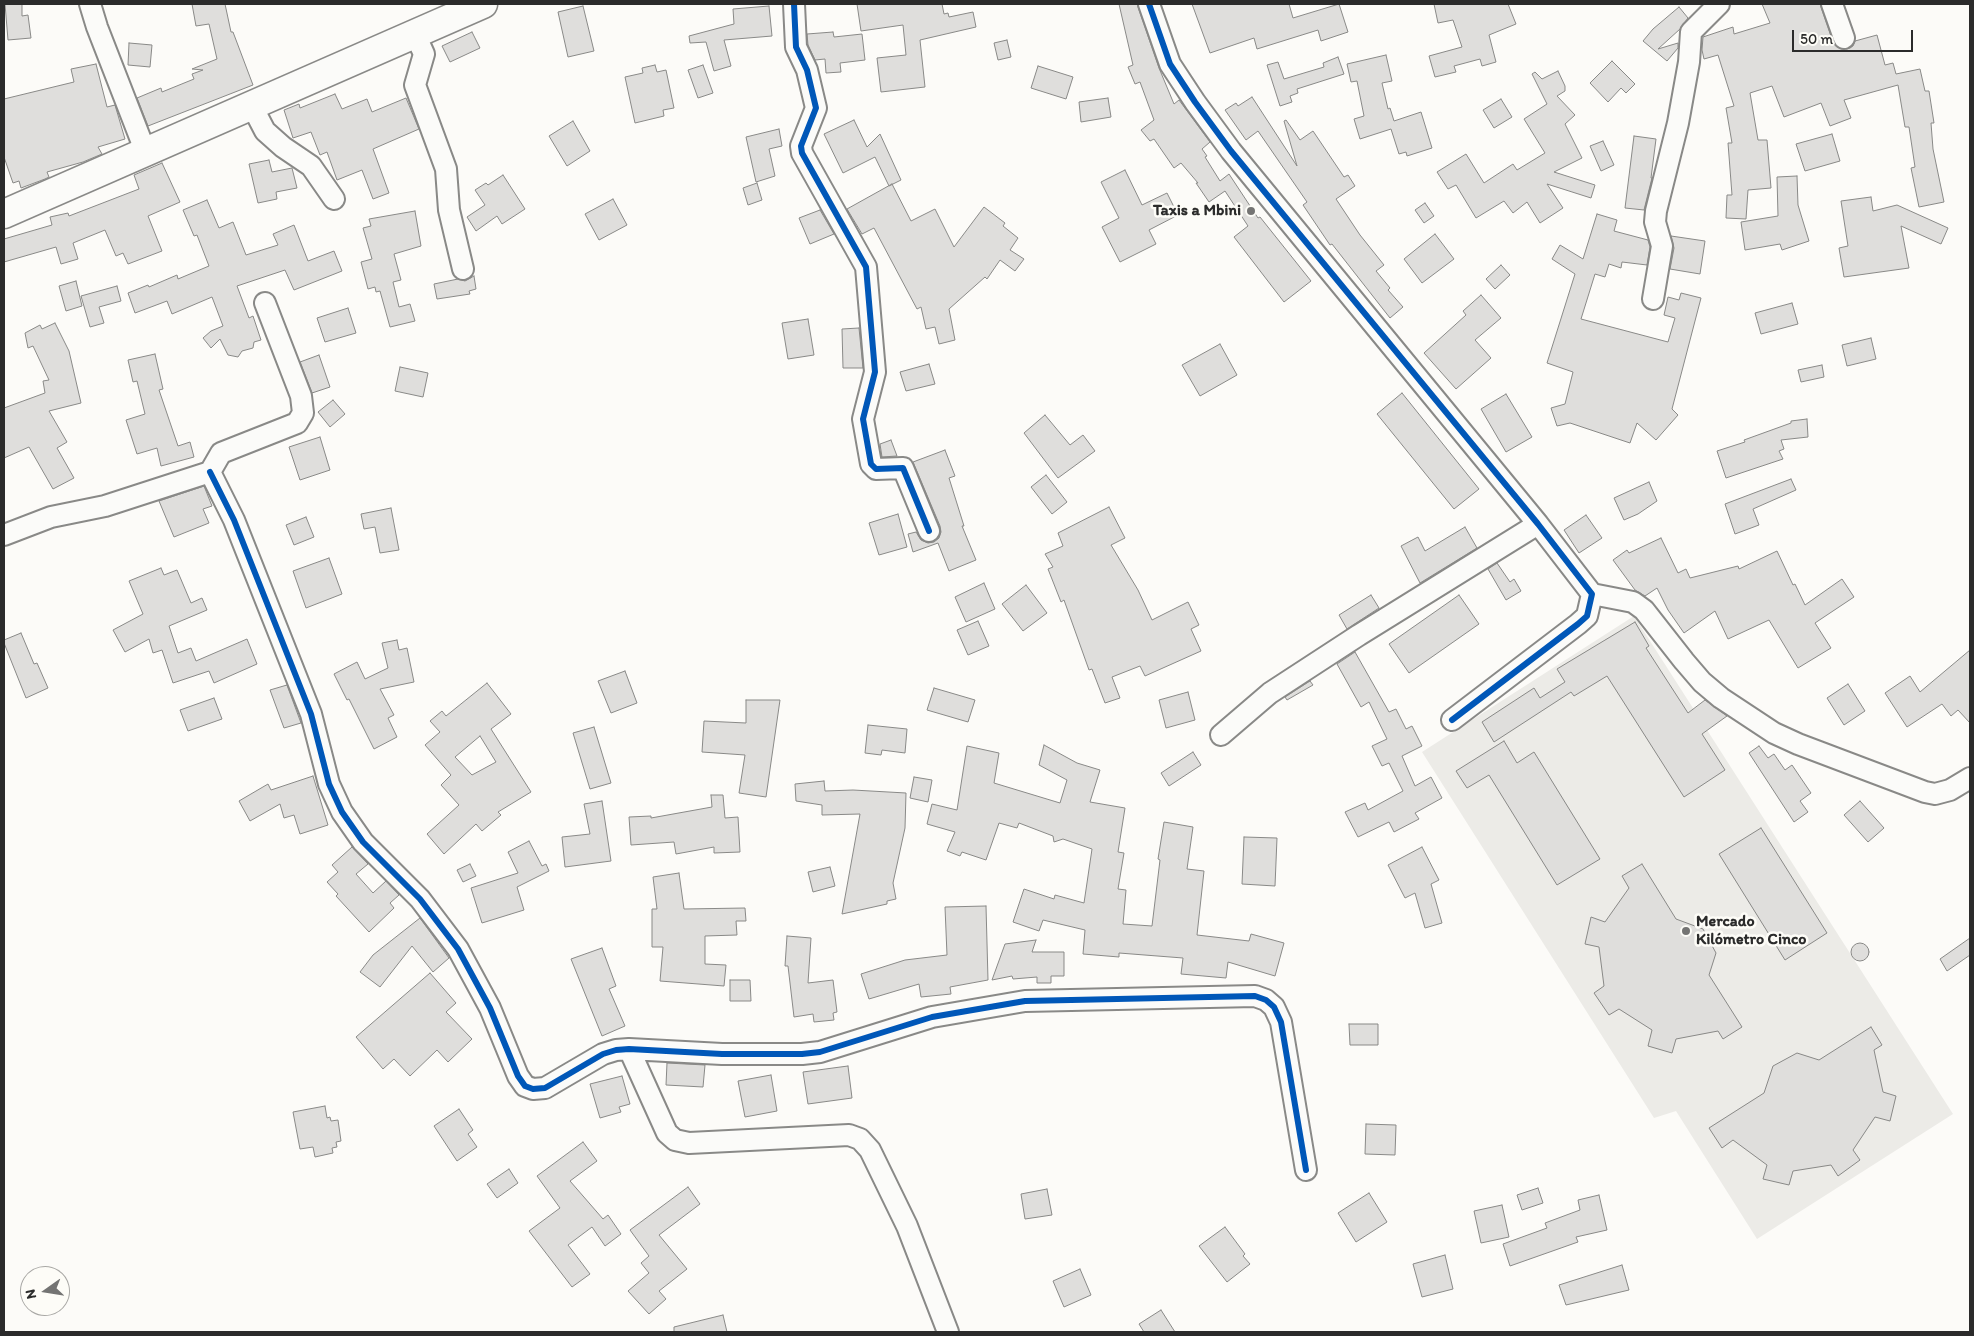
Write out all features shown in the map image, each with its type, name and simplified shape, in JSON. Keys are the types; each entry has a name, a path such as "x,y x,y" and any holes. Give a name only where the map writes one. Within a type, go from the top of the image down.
{"main road":[{"path":"4,214 483,4"}],"street":[{"path":"90,4 97,27 146,153"},
{"path":"794,4 796,47 807,70 816,108 801,146 802,153 866,266 874,372 863,419 871,464 876,469 903,468 929,531"},
{"path":"1149,4 1170,64 1231,151 1538,524 1592,594 1633,602 1644,610 1702,682 1721,698 1774,733 1798,744 1925,792 1936,794 1950,790 1970,778"},
{"path":"1653,299 1662,246 1655,222 1656,211 1678,123 1689,62 1691,32 1719,4"},
{"path":"1832,4 1844,38"},
{"path":"415,34 424,54 415,85 446,169 449,210 463,269"},
{"path":"252,106 265,131 283,147 311,166 334,198"},
{"path":"4,535 51,517 105,506 210,472 221,453 297,423 302,413 301,396 265,303"},
{"path":"210,472 234,520 311,714 329,784 342,812 363,842 420,899 458,949 490,1008 518,1076 525,1086 533,1090 545,1088 603,1054 616,1050 630,1049 722,1054 802,1054 820,1052 932,1016 1025,1001 1255,996 1266,1000 1274,1007 1281,1022 1306,1170"},
{"path":"1221,735 1270,693 1359,635 1538,524"},
{"path":"1452,720 1587,616 1592,594"},
{"path":"630,1049 667,1133 675,1140 689,1143 849,1135 860,1138 870,1150 907,1226 948,1332"}],"shaded area":[{"name":"Mercado Kilómetro Cinco","path":"1634,616 1953,1114 1757,1239 1676,1111 1654,1118 1422,752"}],"building":[{"path":"5,4 22,4 22,16 28,15 31,38 8,40"},
{"path":"192,4 225,4 231,32 233,32 253,85 148,126 137,98 161,88 162,92 194,79 192,74 203,70 192,69 217,59 209,24 196,26"},
{"path":"857,4 942,4 944,14 948,13 949,17 973,12 976,27 920,40 925,87 881,92 877,58 906,55 903,25 861,31"},
{"path":"1119,4 1137,4 1159,68 1174,104 1179,100 1210,142 1202,149 1220,181 1229,174 1258,218 1260,217 1311,281 1284,302 1234,237 1248,226 1225,191 1209,202 1196,183 1198,183 1181,163 1174,168 1154,139 1150,141 1141,130 1154,120 1140,82 1135,84 1128,67 1133,65"},
{"path":"1192,4 1289,4 1293,18 1339,4 1348,32 1321,41 1318,30 1257,49 1254,38 1210,53"},
{"path":"1434,4 1508,4 1516,24 1489,35 1496,62 1482,66 1480,59 1454,66 1456,72 1435,77 1429,56 1462,47 1453,20 1438,23"},
{"path":"1762,4 1820,4 1833,42 1837,47 1847,49 1853,46 1855,41 1877,35 1885,65 1893,63 1896,74 1920,69 1925,91 1929,91 1934,123 1931,123 1933,149 1944,202 1919,207 1911,168 1915,167 1909,127 1905,127 1898,85 1844,100 1851,118 1830,126 1821,103 1784,117 1772,86 1750,93 1758,140 1767,140 1771,188 1748,190 1746,219 1726,218 1727,195 1732,195 1728,143 1732,143 1726,108 1734,106 1718,55 1704,59 1702,50 1703,37 1733,27 1734,34 1770,23"},
{"path":"583,6 594,51 568,57 558,12"},
{"path":"769,6 772,36 724,40 731,66 714,71 706,42 690,43 689,36 734,24 733,9"},
{"path":"1679,7 1688,18 1680,29 1658,49 1678,43 1678,48 1667,61 1643,41 1653,29"},
{"path":"472,32 480,48 450,62 442,46"},
{"path":"833,32 834,37 862,34 865,60 840,63 841,72 826,73 825,59 815,60 808,45 807,34"},
{"path":"1007,40 1011,57 998,60 994,43"},
{"path":"129,43 152,45 150,67 128,65"},
{"path":"1386,55 1392,81 1382,83 1388,109 1390,108 1394,121 1421,112 1432,148 1407,156 1406,152 1399,154 1391,129 1360,139 1354,119 1364,116 1357,81 1351,82 1347,64"},
{"path":"1338,57 1344,74 1297,89 1298,93 1290,96 1292,102 1280,106 1267,65 1278,62 1284,79 1324,67 1323,63"},
{"path":"1612,61 1635,84 1626,93 1621,88 1608,102 1590,83"},
{"path":"96,64 107,107 115,105 125,139 98,147 102,154 83,162 47,172 49,177 45,179 21,188 19,181 13,183 4,157 4,99 74,82 71,69"},
{"path":"655,65 657,72 666,70 674,108 663,110 664,116 635,123 625,77 643,73 642,68"},
{"path":"703,65 713,93 698,98 688,70"},
{"path":"1038,66 1073,77 1066,99 1031,88"},
{"path":"1558,71 1565,86 1565,91 1557,96 1575,115 1565,124 1582,158 1554,172 1595,185 1591,198 1547,184 1563,208 1540,223 1527,202 1513,213 1504,201 1476,218 1456,185 1448,189 1437,172 1466,154 1484,183 1513,164 1517,170 1545,153 1524,119 1547,104 1532,74 1535,72 1542,79"},
{"path":"335,94 342,109 367,99 372,112 406,98 419,129 373,149 389,193 373,199 362,170 337,180 327,152 320,155 311,132 293,138 284,110 299,104 300,108"},
{"path":"1252,97 1297,166 1284,121 1286,120 1300,140 1313,131 1344,177 1348,175 1355,186 1336,199 1360,235 1384,265 1376,271 1390,288 1388,290 1403,307 1390,318 1332,244 1330,245 1303,205 1307,202 1258,131 1246,140 1225,110 1236,103 1238,106"},
{"path":"1108,98 1111,117 1081,122 1079,102"},
{"path":"1501,99 1512,117 1494,128 1483,110"},
{"path":"854,120 867,147 880,134 901,180 889,186 875,157 843,173 824,134"},
{"path":"573,121 590,151 567,166 549,136"},
{"path":"779,129 782,146 769,149 775,176 756,182 746,137"},
{"path":"1832,134 1840,161 1805,171 1796,144"},
{"path":"1634,136 1656,139 1652,178 1644,210 1625,208"},
{"path":"1603,141 1614,165 1601,171 1590,146"},
{"path":"269,160 272,172 292,168 297,188 276,192 277,199 258,203 249,164"},
{"path":"162,163 180,202 148,216 162,251 128,264 123,253 116,256 105,230 73,243 78,259 61,264 56,247 4,262 4,239 52,225 50,217 68,213 69,216 139,189 134,175"},
{"path":"1125,170 1142,205 1167,193 1178,215 1149,230 1156,244 1120,262 1102,227 1119,218 1101,182"},
{"path":"503,175 525,209 502,224 497,216 476,231 467,217 485,205 475,190 486,183 488,185"},
{"path":"1797,176 1798,205 1809,241 1782,250 1780,244 1745,250 1741,222 1778,216 1777,177"},
{"path":"757,183 762,200 748,205 743,188"},
{"path":"892,184 911,221 935,209 954,247 984,207 1005,223 1003,226 1018,238 1010,250 1024,259 1015,271 1000,260 987,279 985,277 949,309 955,340 939,344 935,327 926,329 921,307 917,309 874,228 862,234 847,209"},
{"path":"1871,197 1873,211 1897,205 1948,228 1941,244 1901,226 1909,268 1844,277 1839,248 1848,246 1841,201"},
{"path":"613,199 627,225 599,240 585,214"},
{"path":"207,200 219,228 233,222 246,255 278,245 273,234 294,225 308,261 334,251 342,271 294,290 285,270 237,286 249,318 253,316 261,340 254,342 253,348 242,351 238,357 228,355 220,339 211,348 203,338 211,331 223,326 212,297 172,314 167,301 135,313 128,293 148,285 149,287 177,275 178,279 209,266 197,235 194,236 183,210"},
{"path":"1425,203 1434,216 1424,223 1415,210"},
{"path":"820,210 834,234 810,244 799,218"},
{"path":"415,211 421,246 394,254 401,280 393,282 399,307 410,304 415,321 390,327 380,291 376,292 375,287 368,289 361,262 372,259 363,228 371,226 369,219"},
{"path":"1597,214 1617,220 1614,231 1648,240 1650,247 1647,265 1622,262 1621,268 1609,264 1605,277 1595,274 1581,319 1668,342 1675,318 1664,315 1668,297 1679,300 1681,293 1701,298 1672,409 1678,415 1656,440 1637,423 1630,443 1570,423 1557,426 1551,408 1565,404 1573,372 1547,363 1575,274 1552,259 1560,245 1583,259"},
{"path":"1435,234 1454,259 1422,283 1404,259"},
{"path":"1671,236 1705,241 1700,274 1670,269 1674,248"},
{"path":"1501,265 1510,275 1495,289 1486,279"},
{"path":"474,276 476,289 469,291 470,294 437,299 434,284 458,279 465,281"},
{"path":"76,281 82,306 66,311 59,286"},
{"path":"117,286 121,301 99,307 104,323 90,327 81,296"},
{"path":"1481,295 1501,318 1475,340 1491,358 1456,389 1424,353 1466,315 1463,311"},
{"path":"1792,303 1798,324 1761,334 1755,313"},
{"path":"348,308 356,333 325,342 317,318"},
{"path":"808,319 814,355 788,359 782,323"},
{"path":"55,323 69,351 81,403 49,411 67,442 57,448 74,478 53,489 29,447 4,458 4,408 45,393 43,381 49,380 33,346 28,348 25,333 40,325 42,329"},
{"path":"859,328 863,368 843,368 842,329"},
{"path":"1871,338 1876,359 1847,366 1842,345"},
{"path":"1220,344 1237,375 1200,396 1182,365"},
{"path":"155,354 163,389 159,390 178,446 190,442 194,457 161,466 157,448 137,454 126,420 145,414 137,381 133,382 128,360"},
{"path":"319,355 330,387 312,393 300,362"},
{"path":"929,364 935,384 906,391 900,372"},
{"path":"1822,365 1824,377 1801,382 1798,370"},
{"path":"400,367 428,373 423,397 395,391"},
{"path":"1402,393 1479,489 1454,509 1377,414"},
{"path":"1506,394 1532,437 1506,452 1481,409"},
{"path":"333,400 345,414 330,427 318,412"},
{"path":"1045,415 1070,445 1083,435 1095,451 1058,478 1024,433"},
{"path":"1807,419 1808,437 1781,440 1784,449 1779,451 1783,459 1726,478 1717,451 1745,442 1744,440 1791,423 1791,421"},
{"path":"320,437 330,470 300,480 289,447"},
{"path":"891,440 897,456 882,457 880,444"},
{"path":"945,450 955,476 949,478 964,526 962,526 976,560 949,571 938,543 913,552 908,534 916,532 921,540 928,543 934,542 939,538 940,526 913,462"},
{"path":"1046,475 1067,502 1052,514 1031,487"},
{"path":"1791,479 1796,490 1753,509 1759,525 1735,534 1725,504"},
{"path":"1649,482 1657,501 1638,514 1624,520 1614,498"},
{"path":"204,486 212,506 203,509 209,523 174,537 159,501"},
{"path":"1109,507 1125,538 1111,545 1138,590 1152,620 1188,602 1199,625 1191,629 1201,651 1145,676 1140,666 1112,677 1120,698 1105,703 1092,669 1089,670 1064,600 1061,602 1048,569 1053,567 1045,554 1063,546 1058,533"},
{"path":"391,508 399,550 380,553 375,527 364,529 361,514"},
{"path":"898,514 907,547 879,555 869,523"},
{"path":"1586,515 1602,538 1579,553 1564,530"},
{"path":"306,517 314,537 294,545 286,525"},
{"path":"1465,527 1477,548 1420,583 1401,546 1418,537 1425,551"},
{"path":"1661,538 1678,573 1686,569 1690,578 1738,566 1739,569 1777,551 1805,605 1842,579 1854,597 1815,623 1831,648 1798,668 1769,620 1728,639 1715,611 1684,633 1668,610 1657,588 1645,596 1635,590 1613,560 1627,550 1629,553"},
{"path":"329,558 342,594 306,608 293,571"},
{"path":"1497,563 1510,582 1514,579 1521,591 1506,600 1488,569"},
{"path":"161,568 164,575 177,570 191,603 202,598 207,610 169,626 178,653 191,648 196,661 247,639 257,664 214,683 209,671 173,683 162,650 153,653 149,639 125,652 113,630 143,614 129,581"},
{"path":"984,583 995,609 966,622 955,597"},
{"path":"1026,585 1047,613 1023,631 1002,604"},
{"path":"1371,595 1379,608 1347,629 1339,615"},
{"path":"1459,595 1479,624 1409,673 1389,644"},
{"path":"978,621 989,646 968,655 957,630"},
{"path":"1635,622 1649,646 1646,648 1688,713 1705,700 1727,716 1702,734 1725,770 1684,797 1607,676 1574,696 1571,692 1494,742 1482,722 1534,688 1540,698 1565,682 1557,669"},
{"path":"21,633 34,664 37,663 48,688 26,698 4,643 4,640"},
{"path":"397,640 399,650 407,648 414,682 380,689 394,715 388,718 397,737 374,749 334,674 357,662 365,679 388,668 382,643"},
{"path":"1970,650 1970,723 1958,710 1951,716 1942,704 1907,727 1885,693 1910,676 1920,692"},
{"path":"1355,652 1389,712 1396,709 1406,729 1412,726 1422,746 1402,756 1415,786 1431,777 1442,798 1415,813 1419,819 1394,832 1389,822 1358,837 1345,812 1365,803 1368,810 1403,791 1389,763 1382,766 1372,746 1387,739 1369,702 1361,707 1337,664"},
{"path":"625,671 637,703 611,713 598,681"},
{"path":"1310,681 1313,685 1287,700 1285,697"},
{"path":"487,683 511,714 491,729 531,792 498,812 501,815 482,831 476,824 444,854 427,834 459,805 441,785 451,775 425,745 440,732 430,721 442,711 446,716","holes":["480,736 496,762 472,775 455,757"]},
{"path":"1848,684 1865,711 1844,725 1827,698"},
{"path":"287,685 301,723 284,728 270,690"},
{"path":"934,688 975,700 968,722 927,710"},
{"path":"1188,692 1195,720 1166,728 1159,700"},
{"path":"214,698 222,719 188,731 180,710"},
{"path":"746,700 780,700 766,797 739,793 745,755 702,752 704,721 746,723"},
{"path":"868,725 907,729 905,753 882,750 881,755 865,753"},
{"path":"594,727 611,783 590,789 573,733"},
{"path":"1504,741 1517,763 1534,752 1600,859 1557,885 1489,775 1467,788 1456,771"},
{"path":"1044,745 1077,763 1100,770 1090,802 1125,808 1118,852 1124,853 1118,889 1126,890 1123,924 1152,926 1160,860 1158,859 1164,822 1193,827 1187,869 1204,871 1197,935 1249,941 1251,934 1284,943 1275,976 1228,962 1226,978 1181,974 1183,958 1119,953 1119,957 1083,954 1085,930 1043,920 1039,931 1013,922 1024,889 1054,899 1055,895 1084,903 1092,849 1063,839 1054,842 1053,836 1019,823 1017,828 999,823 986,860 962,852 960,856 947,851 955,832 927,824 932,804 957,810 967,746 999,753 994,783 1060,803 1067,780 1039,765"},
{"path":"1759,746 1768,758 1774,754 1785,770 1792,765 1811,793 1800,801 1808,812 1794,822 1749,753"},
{"path":"1193,752 1201,765 1169,786 1161,773"},
{"path":"313,776 328,825 300,834 294,815 284,818 280,804 250,821 239,801 268,784 271,790"},
{"path":"914,777 932,780 928,802 910,798"},
{"path":"824,781 825,791 853,790 906,793 905,828 893,883 896,899 887,901 887,904 842,914 860,814 822,815 822,805 796,801 795,784"},
{"path":"711,795 723,795 725,818 738,817 740,852 714,853 714,847 676,854 674,842 631,845 629,817 651,816 651,818 712,807"},
{"path":"602,801 611,861 565,867 562,837 590,834 584,804"},
{"path":"1860,801 1884,828 1868,842 1844,815"},
{"path":"1761,828 1827,933 1785,960 1719,854"},
{"path":"1244,837 1277,838 1275,886 1242,884"},
{"path":"529,841 542,866 546,864 549,871 517,887 524,910 482,923 471,888 518,873 508,852"},
{"path":"352,847 368,864 356,874 373,893 386,881 399,895 390,903 394,908 369,932 336,896 338,894 327,882 338,872 332,865"},
{"path":"1422,847 1439,880 1431,884 1442,923 1425,928 1415,893 1405,898 1388,865"},
{"path":"470,864 476,876 463,882 457,870"},
{"path":"1642,864 1676,919 1703,929 1716,953 1709,975 1742,1027 1723,1039 1718,1031 1676,1039 1672,1053 1648,1046 1652,1030 1619,1009 1609,1015 1594,993 1604,986 1599,947 1585,944 1591,917 1605,922 1629,888 1622,876"},
{"path":"830,867 835,886 813,892 808,872"},
{"path":"679,873 684,909 745,908 746,921 736,921 737,935 705,936 705,964 726,965 724,986 660,981 663,947 652,947 652,909 657,909 653,877"},
{"path":"986,906 988,980 950,987 951,994 921,997 919,984 869,999 861,974 905,960 947,955 945,907"},
{"path":"420,918 449,958 433,972 412,946 380,987 360,972 373,955"},
{"path":"787,936 811,938 808,983 833,980 837,1012 833,1013 834,1020 814,1022 813,1014 794,1017 788,966 785,966"},
{"path":"1970,938 1970,955 1947,971 1940,959"},
{"path":"1036,940 1032,952 1064,952 1064,976 1051,976 1051,983 1037,983 1037,977 1013,979 1012,976 992,980 1005,944"},
{"path":"1860,943 1866,946 1869,952 1866,958 1860,961 1854,958 1851,952 1854,946"},
{"path":"602,948 616,986 609,989 625,1026 602,1036 571,959"},
{"path":"430,973 456,1003 446,1012 472,1039 448,1062 437,1050 410,1076 394,1059 383,1069 356,1037"},
{"path":"730,980 750,980 751,1001 730,1001"},
{"path":"1349,1024 1378,1024 1378,1045 1350,1045"},
{"path":"1871,1027 1882,1045 1874,1050 1883,1092 1896,1096 1890,1121 1875,1117 1853,1150 1860,1160 1838,1176 1831,1165 1793,1171 1789,1185 1763,1179 1767,1165 1733,1140 1722,1148 1709,1128 1764,1093 1773,1066 1797,1053 1819,1060"},
{"path":"667,1063 705,1065 703,1087 666,1085"},
{"path":"848,1066 852,1098 808,1104 803,1072"},
{"path":"771,1075 777,1111 745,1117 738,1081"},
{"path":"622,1076 630,1104 619,1107 621,1112 600,1118 590,1084"},
{"path":"325,1106 327,1118 330,1117 331,1121 338,1120 341,1141 336,1142 337,1147 332,1148 333,1153 315,1157 313,1147 300,1149 293,1112"},
{"path":"459,1109 473,1130 468,1134 477,1147 457,1161 434,1126"},
{"path":"1366,1124 1396,1125 1395,1155 1365,1154"},
{"path":"583,1142 597,1161 570,1181 603,1219 608,1215 621,1234 605,1246 592,1227 568,1245 590,1274 572,1287 529,1231 560,1208 537,1176"},
{"path":"509,1169 518,1183 497,1198 487,1184"},
{"path":"688,1187 700,1204 659,1235 687,1269 659,1291 666,1299 649,1314 628,1291 649,1273 641,1263 649,1256 630,1230"},
{"path":"1538,1188 1543,1203 1522,1210 1517,1195"},
{"path":"1047,1189 1052,1215 1025,1219 1021,1194"},
{"path":"1369,1193 1387,1222 1356,1242 1338,1213"},
{"path":"1599,1195 1607,1230 1576,1237 1578,1242 1510,1266 1503,1244 1547,1228 1545,1223 1580,1210 1578,1200"},
{"path":"1502,1205 1509,1237 1481,1243 1474,1211"},
{"path":"1225,1227 1250,1264 1227,1282 1199,1246"},
{"path":"1445,1255 1453,1289 1422,1297 1413,1264"},
{"path":"1622,1265 1629,1290 1566,1305 1559,1285"},
{"path":"1080,1269 1091,1295 1064,1307 1053,1281"},
{"path":"1161,1310 1175,1332 1144,1332 1139,1324"},
{"path":"723,1315 727,1332 674,1332 674,1327"}],"cycle path":[{"path":"794,4 796,47 807,70 816,108 801,146 802,153 866,267 875,372 863,419 871,464 876,469 903,468 929,531"},
{"path":"1149,4 1170,64 1231,151 1538,524 1592,594 1587,616 1452,720"},
{"path":"210,472 234,520 311,714 329,784 342,812 363,842 420,899 458,949 490,1008 518,1076 525,1086 533,1089 545,1088 603,1054 616,1050 722,1054 802,1054 820,1052 932,1017 1025,1001 1255,996 1266,1000 1274,1007 1281,1022 1306,1170"}],"place":[{"name":"Taxis a Mbini","path":"1251,211"},
{"name":"Mercado Kilómetro Cinco","path":"1686,931"}]}
